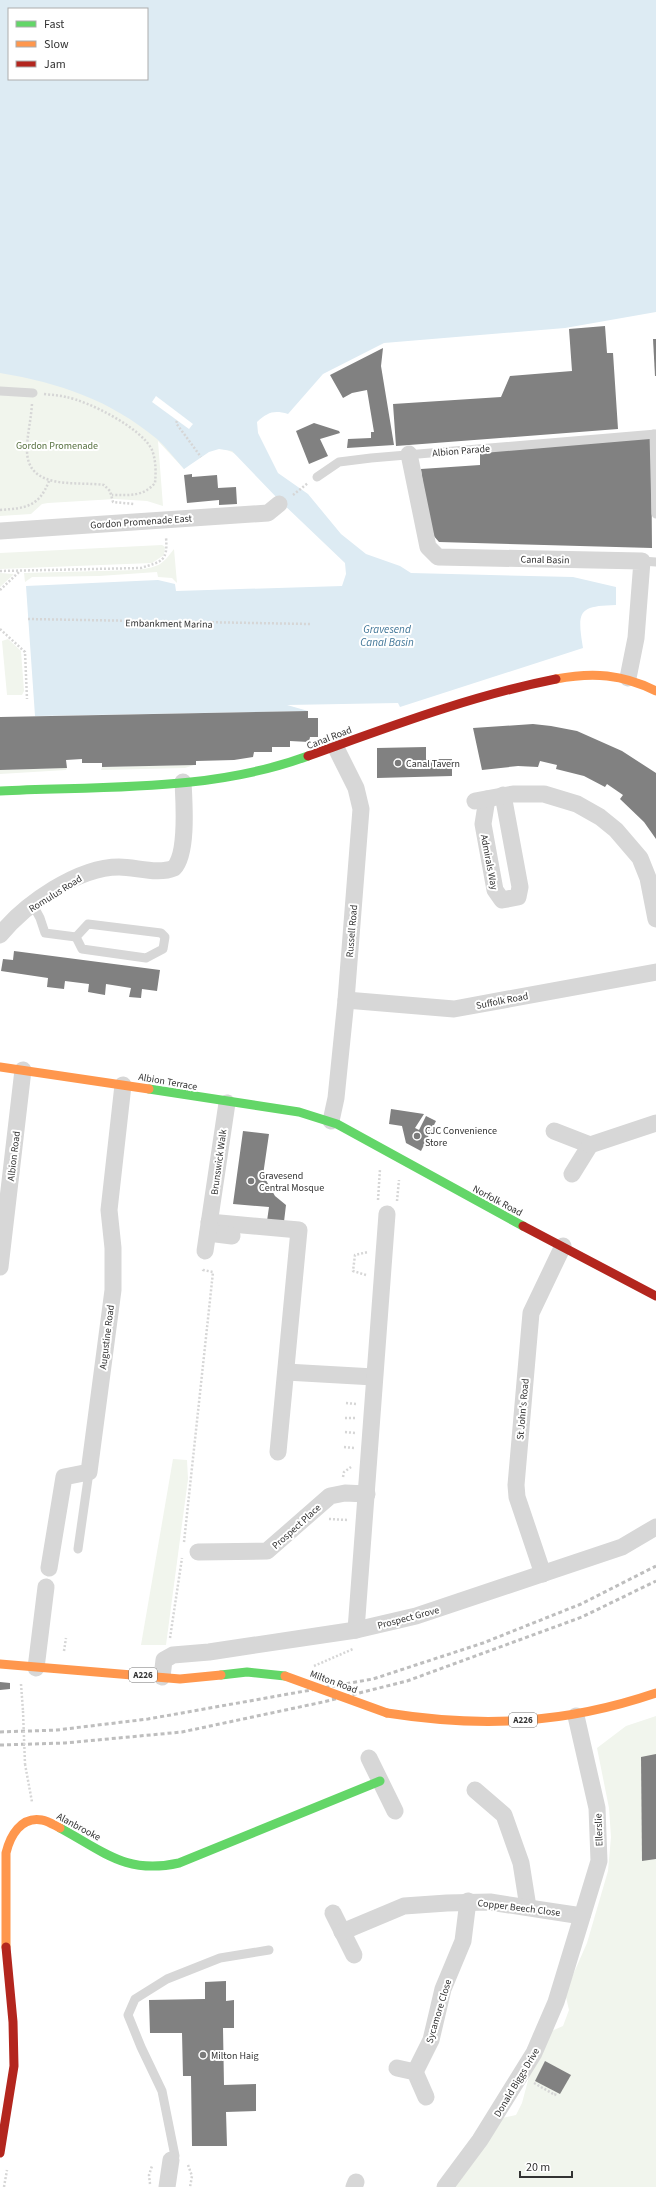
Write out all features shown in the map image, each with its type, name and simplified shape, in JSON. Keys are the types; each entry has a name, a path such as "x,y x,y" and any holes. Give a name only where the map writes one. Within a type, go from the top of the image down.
{"street":[{"name":"Canal Basin","path":"409,454 428,547 438,557 649,561 628,678"},
{"name":"Gordon Promenade East","path":"0,531 268,513 279,504"},
{"name":"Canal Road","path":"0,791 182,782 255,772 301,759 391,725 538,683 582,676 628,678 642,683 656,691"},
{"name":"Russell Road","path":"331,1121 336,1098 346,1000 361,804 356,788 335,746"},
{"name":"Romulus Road","path":"0,935 33,905 66,884 99,869 125,867 163,870 174,868 181,855 184,805 182,782"},
{"path":"488,798 524,793 555,797 577,804 606,821 621,835 640,858 648,878 656,919"},
{"name":"Admirals Way","path":"488,798 520,887 518,897 512,899 502,900 495,890 483,824 488,798"},
{"name":"Suffolk Road","path":"346,1000 454,1009 656,972"},
{"name":"Albion Terrace","path":"0,1067 123,1085 227,1103 299,1112 331,1121"},
{"name":"Albion Road","path":"0,1267 23,1070"},
{"name":"Augustine Road","path":"89,1472 113,1290 113,1248 109,1210 123,1085"},
{"name":"Brunswick Walk","path":"205,1252 227,1103"},
{"name":"Norfolk Road","path":"331,1121 656,1296"},
{"path":"554,1131 590,1145 656,1123"},
{"path":"572,1174 590,1145"},
{"path":"355,1636 367,1494 374,1377 387,1214"},
{"path":"208,1228 299,1230 278,1452"},
{"path":"208,1228 232,1236"},
{"name":"St John's Road","path":"543,1574 518,1498 516,1485 531,1313 563,1246"},
{"path":"286,1372 374,1377"},
{"path":"49,1568 64,1477 89,1472"},
{"name":"Prospect Place","path":"188,1551 267,1551 330,1496 345,1493 367,1494"},
{"name":"Prospect Grove","path":"162,1677 164,1660 173,1655 355,1636 626,1546 656,1527"},
{"path":"36,1668 46,1587"},
{"name":"Milton Road","path":"0,1664 180,1679 248,1672 285,1676 387,1713 460,1723 576,1716 656,1693"},
{"name":"Ellerslie","path":"575,1943 599,1861 597,1808 576,1716"},
{"path":"369,1758 395,1811"},
{"name":"Alanbrooke","path":"35,1820 43,1820 58,1826 129,1865 142,1869 160,1868 184,1861 380,1781"},
{"path":"475,1790 504,1815 521,1863 528,1907"},
{"path":"0,2153 14,2060 13,2022 4,1938 6,1853 8,1843 16,1829 26,1822 35,1820"},
{"name":"Copper Beech Close","path":"342,1932 404,1906 468,1901 528,1907 582,1916"},
{"name":"Sycamore Close","path":"415,2072 431,2040 443,1989 463,1941 468,1901"},
{"path":"332,1913 354,1955"},
{"name":"Donald Biggs Drive","path":"444,2187 480,2140 521,2077 534,2053 556,2002 575,1943"},
{"path":"397,2068 415,2072 426,2097"},
{"path":"167,2187 172,2160"}],"lane":[{"path":"0,391 33,393"},
{"path":"655,434 656,514"},
{"name":"Albion Parade","path":"317,477 339,462 409,454 655,434"},
{"path":"33,905 46,933 76,937"},
{"path":"88,924 161,933 164,937 162,951 146,958 82,949 76,937 88,924"},
{"path":"78,1549 89,1472"},
{"path":"172,2160 175,2156 162,2091 141,2047 128,2015 135,1999 167,1979 220,1958 269,1950"}],"path":[{"path":"112,495 138,495 148,490 155,483 155,463 152,450 146,442 121,422 89,405 67,397 33,393 27,452 29,460 36,473 49,481 104,485 108,487 112,495 112,500"},
{"path":"177,420 176,423 201,457"},
{"path":"279,504 317,477"},
{"path":"0,510 29,506 43,494 49,481"},
{"path":"0,571 141,568 162,561 167,553 165,519"},
{"path":"0,590 21,571"},
{"name":"Embankment Marina","path":"28,619 310,624"},
{"path":"0,629 25,652 27,700"},
{"path":"171,1636 188,1551 213,1272 203,1270 205,1252"},
{"path":"311,1670 315,1664 353,1649 355,1636"},
{"path":"64,1651 66,1638"},
{"path":"21,1681 25,1764 35,1820"},
{"path":"521,2077 555,2095 556,2092"}],"green space":[{"name":"Gordon Promenade","path":"0,262 233,449 245,463 233,453 218,449 209,451 184,469 158,441 163,506 147,501 115,499 48,503 42,504 31,514 0,516"},
{"path":"162,545 165,547 164,555 152,563 0,569 0,553"},
{"path":"174,549 177,583 172,578 158,577 157,572 99,576 32,577 25,582 24,573 138,570 156,566 163,562"},
{"path":"0,573 14,574 0,587"},
{"path":"8,639 21,651 24,691 22,695 7,695 2,641"},
{"path":"194,765 185,768 101,770 102,767"},
{"path":"67,768 66,770 0,774 0,770"},
{"path":"173,1459 187,1460 188,1479 166,1645 141,1645"},
{"path":"656,1716 656,2187 453,2187 502,2118 516,2115 522,2103 530,2073 547,2033 563,2026 569,2010 565,1993 587,1943 608,1871 611,1837 609,1808 597,1748 626,1726"}],"water":[{"name":"Gravesend Canal Basin","path":"0,0 656,0 656,312 565,328 384,343 323,374 288,414 279,412 271,413 257,422 258,433 278,473 308,494 341,534 366,554 400,566 411,573 573,577 616,587 616,605 594,607 587,609 583,613 580,626 583,648 400,707 398,703 287,705 308,711 35,716 26,586 158,580 175,584 176,591 342,586 346,574 345,563 280,501 232,451 219,449 209,452 184,469 157,439 139,425 121,414 83,395 64,388 0,373"}],"pier":[{"path":"156,396 193,424 189,429 152,402"}],"building":[{"path":"605,326 607,353 613,353 618,429 396,446 393,404 501,397 510,376 572,371 569,329"},
{"path":"653,339 656,339 656,376 655,376"},
{"path":"383,348 381,366 394,445 347,448 348,439 371,438 371,432 374,432 367,390 352,393 343,398 330,375"},
{"path":"314,423 339,431 340,433 320,439 328,456 309,464 296,431"},
{"path":"651,438 652,548 439,542 433,535 427,517 421,469 480,465 480,452"},
{"path":"192,474 192,477 217,475 218,488 236,487 237,504 219,505 219,500 187,503 184,475"},
{"path":"308,711 308,718 318,718 318,737 310,737 309,742 290,741 290,747 272,747 272,752 254,752 253,757 234,760 196,761 196,765 102,767 102,763 82,763 82,759 66,760 67,768 0,770 0,717"},
{"path":"533,724 577,731 622,751 656,773 656,839 644,822 620,799 623,795 607,784 605,787 584,776 556,769 557,765 540,761 538,767 518,766 482,770 473,728"},
{"path":"426,747 426,759 452,759 452,776 377,778 377,748"},
{"path":"14,951 160,970 157,991 142,989 141,998 129,997 131,988 106,984 105,995 88,992 89,984 65,981 64,989 47,987 48,978 1,971 3,959 13,960"},
{"name":"CJC Convenience Store","path":"391,1109 424,1114 415,1128 419,1130 426,1116 436,1121 421,1151 406,1143 402,1126 389,1124"},
{"name":"Gravesend Central Mosque","path":"243,1131 269,1134 263,1175 275,1196 286,1205 283,1230 266,1228 269,1207 233,1204"},
{"path":"0,1682 10,1683 10,1689 0,1690"},
{"path":"656,1754 656,1859 642,1861 641,1757"},
{"name":"Milton Haig","path":"226,1981 226,2001 234,2000 234,2028 223,2028 224,2085 256,2084 256,2111 226,2112 227,2146 192,2146 191,2076 183,2076 182,2033 150,2033 149,2000 205,1999 205,1982"},
{"path":"545,2061 571,2075 560,2094 535,2081"}],"railway":[{"path":"0,1732 57,1730 148,1719 373,1679 483,1643 581,1604 656,1566"},
{"path":"0,1745 65,1743 182,1732 323,1702 407,1681 582,1617 656,1581"}],"traffic: fast":[{"path":"0,791 117,787 195,782 271,768 308,756"},
{"path":"149,1089 299,1112 337,1124 523,1226"},
{"path":"221,1675 247,1672 285,1676"},
{"path":"60,1828 116,1859 144,1866 160,1866 179,1863 380,1781"}],"traffic: slow":[{"path":"556,679 595,675 607,676 631,681 656,691"},
{"path":"0,1067 149,1089"},
{"path":"0,1664 180,1679 221,1675"},
{"path":"285,1676 387,1713"},
{"path":"387,1713 456,1721 523,1720 556,1717 589,1711 656,1693"},
{"path":"6,1947 6,1853 10,1840 22,1824 28,1821 42,1820 60,1828"}],"traffic: jam":[{"path":"308,756 399,723 461,703 556,679"},
{"path":"523,1226 656,1296"},
{"path":"0,2153 14,2066 13,2022 6,1947"}],"place":[{"name":"Canal Tavern","path":"398,763"},
{"name":"CJC Convenience Store","path":"417,1136"},
{"name":"Gravesend Central Mosque","path":"251,1181"},
{"name":"Milton Haig","path":"203,2055"}]}
